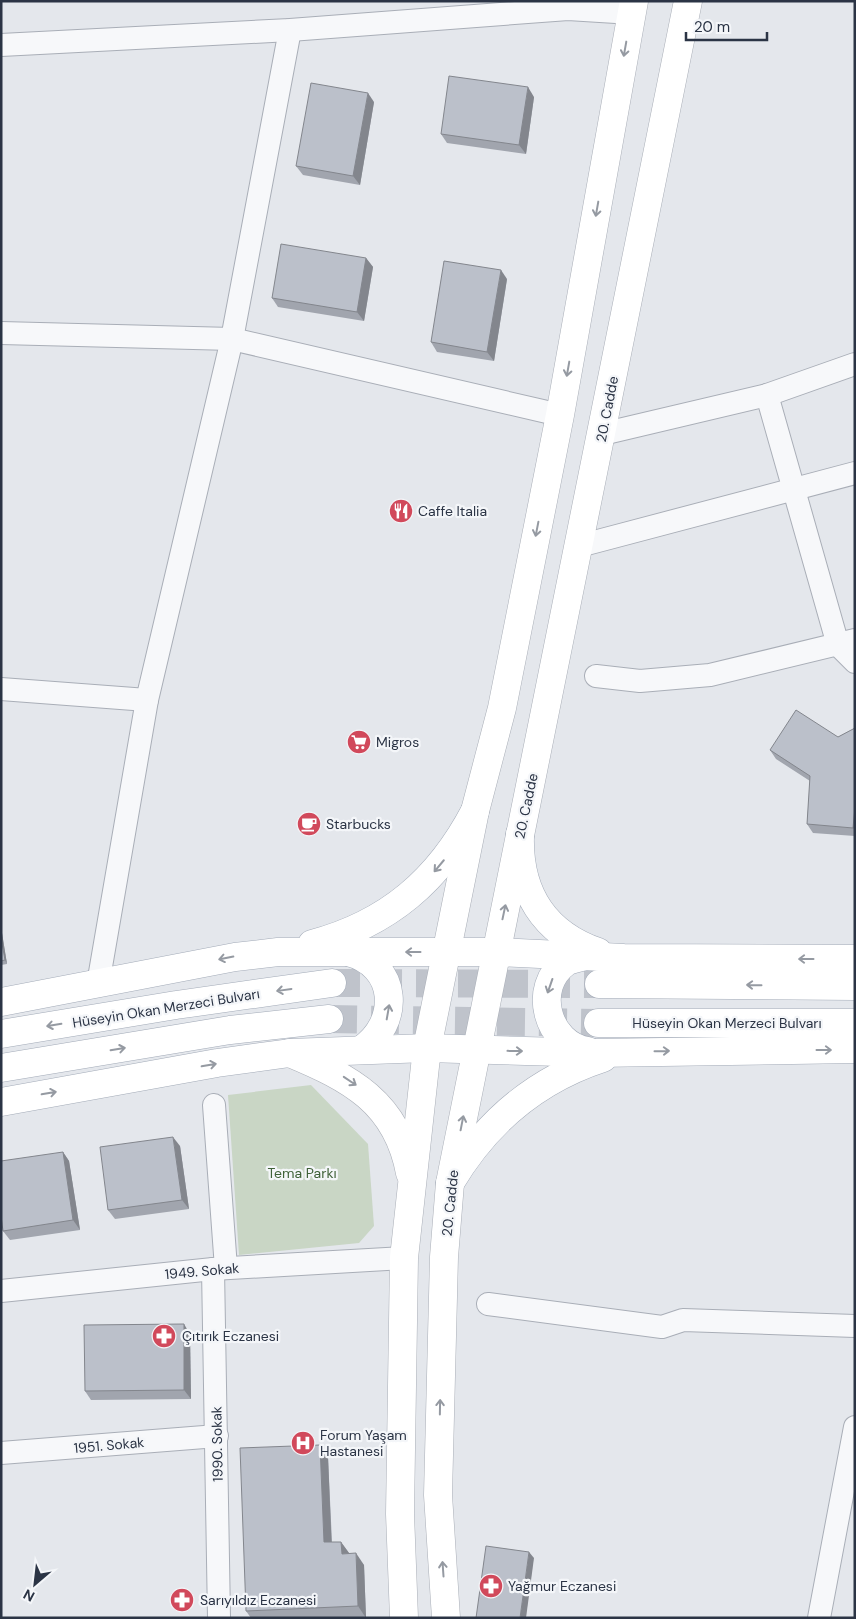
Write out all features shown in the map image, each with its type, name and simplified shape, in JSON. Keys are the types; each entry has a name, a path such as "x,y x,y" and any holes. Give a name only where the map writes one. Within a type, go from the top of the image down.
{"main road":[{"name":"20. Cadde","path":"446,1618 438,1495 444,1257 450,1183 688,1"},
{"path":"404,1618 400,1514 404,1258 427,1048 445,952 476,811 502,708 560,415 633,7"},
{"path":"278,952 339,936 366,924 391,909 433,874 464,833 476,811"},
{"path":"520,834 522,871 527,888 535,905 548,922 564,936 582,947 624,958"},
{"path":"1,1002 235,957 278,952 495,952 624,958 855,959"},
{"path":"345,952 357,955 378,970 385,980 389,992 388,1018 382,1031 373,1042 361,1050"},
{"path":"584,956 568,961 558,969 552,980 546,1004 553,1028 561,1038 583,1050 595,1052"},
{"name":"Hüseyin Okan Merzeci Bulvarı","path":"1,1034 176,1005 332,983"},
{"path":"599,984 855,986"},
{"path":"1,1068 230,1030 329,1019"},
{"name":"Hüseyin Okan Merzeci Bulvarı","path":"598,1023 855,1023"},
{"path":"1,1102 217,1063 290,1054 427,1048 595,1052 855,1049"},
{"path":"450,1183 463,1161 489,1128 513,1105 534,1089 581,1066 631,1052"},
{"path":"290,1054 335,1072 372,1099 388,1118 400,1139 408,1163 412,1187"}],"street":[{"path":"1,45 290,30 472,8 568,9 633,7"},
{"path":"98,984 147,700 232,339 290,30"},
{"path":"1,333 232,339 560,415"},
{"path":"602,434 767,395 855,364"},
{"path":"767,395 793,490 846,642 855,662"},
{"path":"579,546 855,473"},
{"path":"596,676 640,681 710,675 846,642"},
{"path":"1,689 147,700"},
{"name":"1990. Sokak","path":"214,1106 220,1269 217,1436 219,1618"},
{"name":"1949. Sokak","path":"1,1291 220,1269 404,1258"},
{"path":"488,1304 662,1326 683,1320 855,1326"},
{"path":"819,1618 855,1427"},
{"name":"1951. Sokak","path":"1,1453 217,1436"}],"green space":[{"name":"Tema Parkı","path":"311,1085 368,1144 374,1226 359,1243 239,1255 228,1095"}],"building":[{"path":"449,76 528,87 519,145 441,134"},
{"path":"311,83 368,93 353,176 296,166"},
{"path":"281,244 366,258 357,312 272,298"},
{"path":"444,261 501,270 487,352 431,342"},
{"path":"796,710 838,737 855,728 855,807 853,828 807,824 810,776 770,750"},
{"path":"1,938 5,960 1,961"},
{"path":"173,1137 182,1200 108,1210 100,1147"},
{"path":"63,1152 73,1220 3,1231 1,1216 1,1161"},
{"path":"184,1324 184,1390 85,1391 84,1325"},
{"path":"320,1445 324,1542 341,1542 342,1554 356,1553 358,1606 246,1611 240,1448"},
{"path":"486,1546 529,1552 520,1618 476,1618"}],"tunnel":[{"path":"332,983 599,984"},
{"path":"329,1019 598,1023"}],"place":[{"name":"Caffe Italia","path":"401,511"},
{"name":"Migros","path":"359,742"},
{"name":"Starbucks","path":"309,824"},
{"name":"Çıtırık Eczanesi","path":"164,1336"},
{"name":"Forum Yaşam Hastanesi","path":"303,1443"},
{"name":"Yağmur Eczanesi","path":"491,1586"},
{"name":"Sarıyıldız Eczanesi","path":"182,1600"}]}
